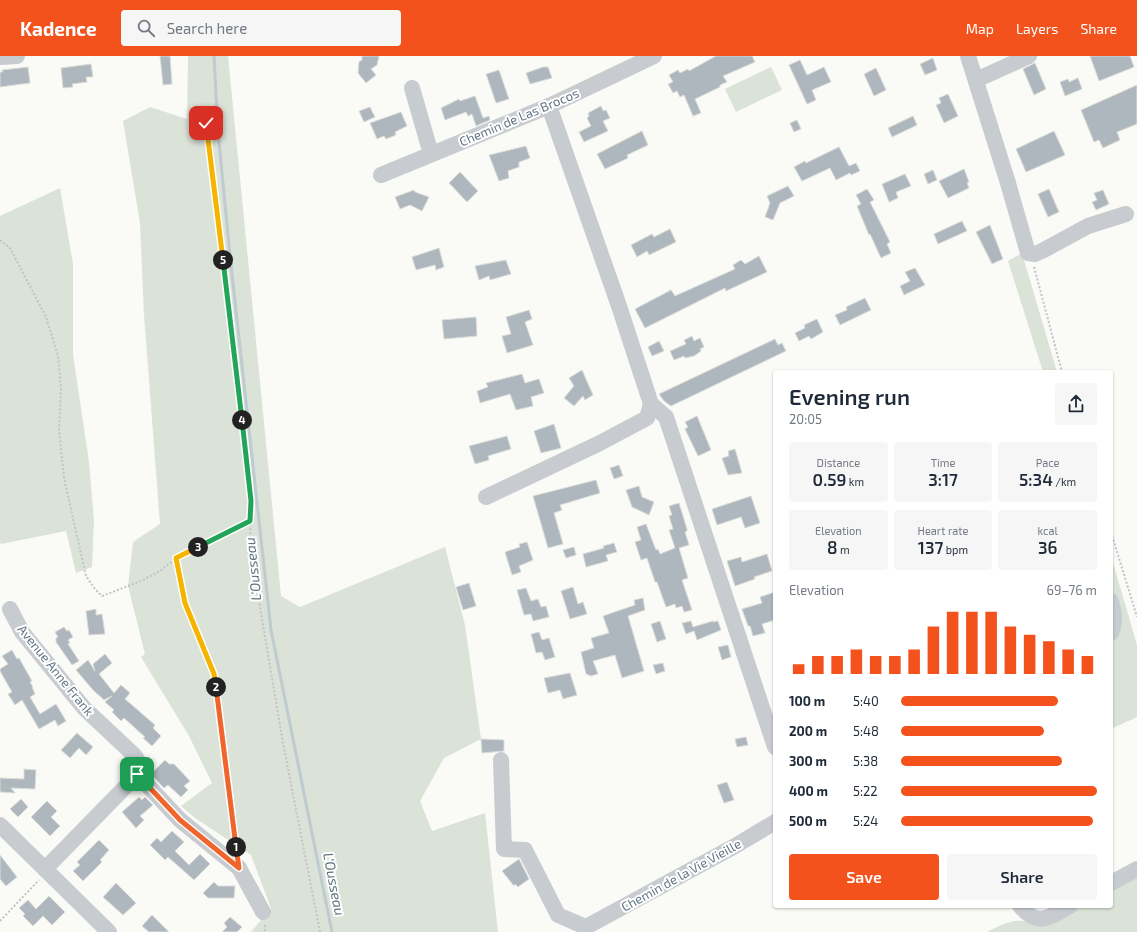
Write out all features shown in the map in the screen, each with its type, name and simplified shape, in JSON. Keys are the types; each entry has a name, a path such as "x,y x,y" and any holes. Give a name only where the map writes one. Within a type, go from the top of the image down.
{"street":[{"path":"0,57 17,56"},
{"name":"Chemin de Las Brocos","path":"381,175 549,106 654,56"},
{"path":"968,56 1031,260"},
{"path":"976,80 1029,56"},
{"path":"412,88 431,154"},
{"path":"549,106 619,306 651,404 666,417 773,741"},
{"path":"1031,260 1034,254 1088,226 1126,214"},
{"path":"486,497 598,444 647,418 651,404"},
{"name":"Avenue Anne Frank","path":"10,609 22,632 84,708 138,759 140,766 137,774"},
{"path":"1113,609 1113,626"},
{"name":"Chemin de la Vie Vieille","path":"501,760 504,849 525,850 558,915 586,927 735,846 773,823"},
{"path":"45,869 137,774 180,820 239,868 263,912"},
{"path":"0,825 109,932"},
{"path":"1113,882 1137,869"},
{"path":"1022,908 1027,915 1034,919 1043,920 1066,908"}],"path":[{"path":"206,123 251,501 251,556 283,743 320,932"},
{"path":"0,240 10,248 46,317 58,356 61,388 58,428 64,478 86,576 95,589 102,596 141,580 160,571 176,558 250,521"},
{"path":"1031,260 1061,370"},
{"path":"1113,539 1137,617"},
{"path":"176,558 185,603 214,674 239,868"},
{"path":"0,921 42,877 45,869"}],"shaded area":[{"path":"188,56 228,56 281,596 300,607 445,547 465,625 481,739 444,758 420,801 432,831 485,813 498,932 251,932 271,908 251,855 195,818 181,806 212,783 189,736 141,657 145,654 128,586 133,542 160,524 144,315 140,223 123,121 150,107 187,119"},
{"path":"771,67 782,90 736,112 725,89"},
{"path":"60,188 73,264 73,355 89,462 94,520 92,567 76,573 66,531 1,544 0,541 0,216"},
{"path":"1022,253 1056,370 1042,370 1008,261"},
{"path":"1113,563 1137,645 1137,717 1113,728 1113,639 1119,627 1118,615 1113,595"},
{"path":"1137,877 1137,932 987,932 1009,922 1015,921 1028,921 1044,926 1078,908 1113,908 1113,889"}],"building":[{"path":"160,56 170,56 172,84 163,85"},
{"path":"362,56 379,56 377,65 371,69 376,75 366,83 358,73 359,62 362,60"},
{"path":"716,56 752,56 755,62 723,76 727,82 695,99 701,113 693,116 684,95 680,97 677,91 673,93 668,84 673,82 669,75 678,70 680,73 688,69 689,71"},
{"path":"1090,56 1130,56 1134,67 1099,81"},
{"path":"933,58 937,70 925,75 920,64"},
{"path":"800,60 807,75 824,67 831,82 812,90 816,100 807,104 789,65"},
{"path":"1035,63 1046,89 1034,95 1023,69"},
{"path":"91,64 93,77 86,77 87,82 72,84 73,87 63,88 61,68"},
{"path":"28,67 30,83 0,87 0,72 3,72 2,70"},
{"path":"543,67 548,67 552,78 530,84 526,73"},
{"path":"876,68 886,90 874,96 864,74"},
{"path":"499,70 509,99 496,103 486,74"},
{"path":"1078,78 1082,89 1065,96 1060,82 1068,79 1069,82"},
{"path":"1137,85 1137,124 1117,132 1120,140 1103,148 1099,140 1094,142 1081,110"},
{"path":"948,94 958,116 944,123 936,105 941,103 939,98"},
{"path":"475,96 483,118 489,116 490,120 476,126 472,114 468,116 466,112 445,120 441,108 459,99 460,101"},
{"path":"601,106 603,111 606,110 610,118 603,121 608,131 584,142 579,132 591,126 587,118 589,116 588,113"},
{"path":"370,107 375,117 364,122 359,111"},
{"path":"401,112 407,126 395,132 396,135 386,139 384,136 377,139 370,123"},
{"path":"913,116 917,125 892,137 888,128"},
{"path":"797,120 801,129 794,132 790,123"},
{"path":"642,131 648,145 627,155 628,158 605,169 597,154"},
{"path":"1054,131 1065,155 1026,172 1016,149"},
{"path":"526,146 530,158 519,162 519,167 508,171 509,178 499,181 489,155"},
{"path":"839,147 849,166 856,163 860,171 851,175 850,173 836,180 830,168 802,181 794,167 805,161 806,163"},
{"path":"964,169 969,182 967,183 969,188 948,198 939,181"},
{"path":"933,170 937,180 928,184 924,174"},
{"path":"460,172 478,191 467,202 449,183"},
{"path":"905,174 911,186 896,192 898,198 889,202 882,184"},
{"path":"788,186 794,196 780,203 773,220 765,217 770,203 767,196"},
{"path":"867,189 874,200 870,202 890,242 887,244 891,253 881,258 870,234 869,235 857,206 861,204 856,195"},
{"path":"1049,189 1059,212 1048,217 1038,194"},
{"path":"414,190 415,192 429,197 422,211 410,205 400,209 395,197"},
{"path":"1103,190 1109,204 1096,210 1092,202 1097,200 1094,193"},
{"path":"962,221 967,231 938,244 934,234"},
{"path":"990,225 1003,259 992,264 976,232"},
{"path":"670,229 676,242 649,255 647,251 637,257 631,245 652,234 654,237"},
{"path":"439,248 444,267 436,270 435,265 416,270 412,257"},
{"path":"759,256 767,272 726,291 725,288 645,328 635,309 671,290 675,296 735,269 733,265 741,260 745,264"},
{"path":"506,260 511,274 490,280 489,276 479,280 475,266"},
{"path":"915,268 925,285 904,295 900,286 910,281 905,272"},
{"path":"865,298 871,310 840,325 835,315 847,310 846,307"},
{"path":"529,310 532,319 525,322 533,345 507,353 502,336 511,334 506,317"},
{"path":"476,317 477,336 444,339 442,320"},
{"path":"817,319 823,332 811,339 809,336 799,341 795,333 805,328 804,325"},
{"path":"692,336 694,341 700,338 704,347 700,349 701,351 694,356 685,358 684,356 674,360 670,351 686,344 684,340"},
{"path":"775,339 778,345 782,343 786,351 671,406 664,401 659,394"},
{"path":"659,341 664,351 652,356 648,347"},
{"path":"582,370 593,395 585,400 583,396 574,406 564,398 574,386 569,378"},
{"path":"522,374 525,383 539,379 544,393 531,397 533,406 516,410 510,394 480,403 477,391 488,387 486,383"},
{"path":"697,416 711,450 698,456 685,429 688,427 685,422"},
{"path":"554,424 561,448 541,453 534,431"},
{"path":"507,436 511,449 488,456 489,460 475,464 469,446"},
{"path":"735,449 742,473 728,475 722,458 729,456 728,451"},
{"path":"619,465 623,476 614,479 610,468"},
{"path":"596,480 600,493 560,505 562,510 554,513 563,544 548,548 533,496"},
{"path":"639,486 642,497 654,502 649,515 632,507 626,490"},
{"path":"751,496 760,523 745,528 741,517 717,525 712,509"},
{"path":"679,503 687,529 685,532 689,545 679,548 688,578 682,580 692,610 684,612 682,606 676,608 675,604 666,607 657,582 655,582 647,558 641,560 635,542 641,540 637,527 646,524 656,550 658,549 660,554 675,548 669,530 673,529 669,516 672,515 669,506"},
{"path":"527,542 533,560 519,566 521,572 512,575 505,552 520,547 519,544"},
{"path":"614,543 617,552 606,555 608,561 586,567 583,554 604,548 603,546"},
{"path":"574,547 576,555 566,558 563,550"},
{"path":"767,554 772,571 754,577 755,579 735,586 727,561 741,557 742,562"},
{"path":"469,583 476,606 463,610 456,587"},
{"path":"573,587 578,604 583,602 587,614 570,619 561,591"},
{"path":"526,588 531,601 538,599 541,607 546,606 549,617 533,621 531,614 524,615 517,590"},
{"path":"773,593 773,621 762,624 765,633 753,636 742,609 762,603 760,597"},
{"path":"643,598 645,610 628,616 644,671 622,678 615,655 593,661 598,674 591,676 586,674 581,652 594,648 591,638 609,633 603,616 635,605 634,600"},
{"path":"96,609 96,615 102,614 105,634 89,635 86,611"},
{"path":"660,621 666,639 657,642 651,624"},
{"path":"691,621 693,627 718,621 721,630 697,640 694,631 686,634 682,623"},
{"path":"64,627 67,631 69,630 73,637 68,640 70,643 68,644 79,661 72,665 56,642 56,638 58,637 55,632"},
{"path":"539,632 542,640 549,638 555,657 545,660 542,652 536,653 531,634"},
{"path":"728,645 731,657 722,660 718,647"},
{"path":"12,650 17,659 19,658 32,681 30,682 35,694 30,697 40,714 56,704 66,721 58,726 55,720 39,729 22,700 15,705 8,694 12,692 0,671 0,669 8,664 2,656"},
{"path":"105,654 112,663 99,674 114,693 121,685 130,693 125,699 155,725 153,728 161,736 152,746 143,738 145,737 124,718 121,721 112,712 114,710 105,702 112,696 104,700 93,690 76,670 88,660 95,671 93,664"},
{"path":"663,663 665,671 656,674 653,665"},
{"path":"570,673 577,695 563,699 560,690 548,693 544,678"},
{"path":"77,733 93,747 86,755 79,748 70,758 61,750"},
{"path":"746,737 748,745 737,747 735,739"},
{"path":"481,739 504,740 504,751 482,753"},
{"path":"165,760 169,764 174,764 190,781 184,786 188,790 181,797 168,785 164,788 151,774"},
{"path":"24,769 36,770 35,789 11,788 15,793 0,792 0,778 24,779"},
{"path":"727,782 734,800 724,803 717,785"},
{"path":"139,797 142,800 145,797 153,805 140,816 144,820 136,828 122,812"},
{"path":"21,799 28,807 18,817 10,809"},
{"path":"47,801 57,811 51,817 60,826 50,836 31,817"},
{"path":"172,831 184,842 175,851 189,865 200,854 210,864 194,880 168,857 165,860 150,845 157,838 161,842"},
{"path":"99,840 109,850 100,860 102,862 83,881 73,871 80,865 77,862"},
{"path":"0,855 17,877 6,886 0,879"},
{"path":"519,859 529,879 518,887 515,884 514,886 502,871"},
{"path":"214,882 218,886 235,886 234,898 208,898 203,893"},
{"path":"116,883 136,903 123,915 103,897"},
{"path":"49,896 65,912 52,925 43,916 33,926 23,916 25,914 19,908 28,900 36,909"},
{"path":"152,915 169,932 149,932 142,926"},
{"path":"230,917 242,927 237,932 222,932 227,927 224,923"}],"waterway":[{"name":"L'Ousseau","path":"214,56 218,132 230,256 271,630 332,932"}],"route":[{"path":"137,774 180,820 239,868 214,674 185,603 176,558 250,521 251,501 206,123"}]}
